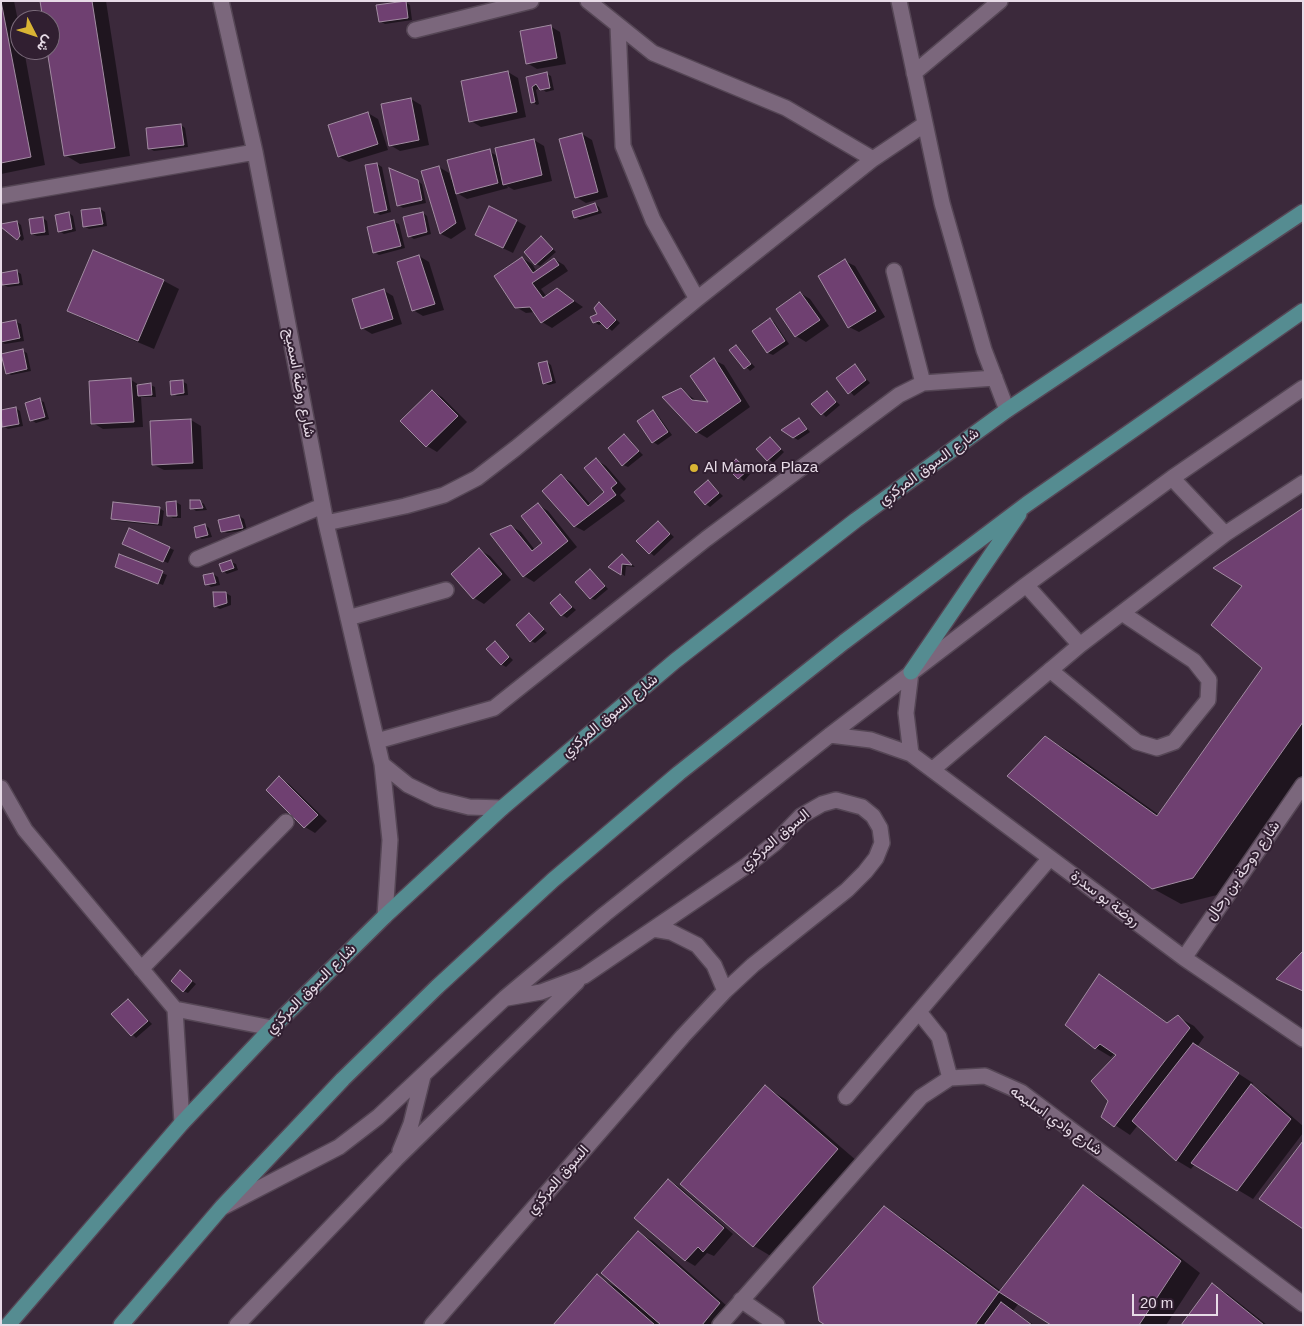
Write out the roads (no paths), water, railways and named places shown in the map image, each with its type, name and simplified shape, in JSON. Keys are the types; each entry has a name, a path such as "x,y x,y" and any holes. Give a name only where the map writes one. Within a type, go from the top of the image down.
{"main road":[{"name":"شارع السوق المركزي","path":"8,1325 182,1123 272,1028 385,916 502,808 675,661 856,520 1007,410 1303,212"},
{"path":"121,1325 222,1207 343,1079 437,987 553,880 679,773 844,642 1026,504 1303,311"},
{"path":"911,672 1026,504"}],"street":[{"name":"شارع روضة اسميح","path":"221,1 256,152 322,506 382,764 390,840 385,916"},
{"path":"415,30 531,1"},
{"path":"588,1 653,53 786,108 873,160"},
{"path":"899,1 942,203 974,317 1007,410"},
{"path":"914,73 1000,1"},
{"path":"618,25 623,146 654,220 697,299"},
{"path":"326,523 405,506 444,495 477,478 697,299 873,160 925,124"},
{"path":"1,196 256,152"},
{"path":"894,271 923,383"},
{"path":"377,741 494,708 706,539 899,394 923,383 995,378"},
{"path":"222,1207 339,1147 378,1117 505,998 605,914 830,735 1026,584 1172,478 1303,388"},
{"path":"1172,478 1225,534"},
{"path":"932,770 1080,645 1225,534 1303,483"},
{"path":"197,558 322,506"},
{"path":"1026,584 1080,645"},
{"path":"348,618 446,590"},
{"path":"1050,670 1137,742 1157,748 1174,742 1208,700 1209,680 1194,661 1122,613"},
{"path":"911,672 906,713 911,754"},
{"name":"روضة بو سدرة","path":"830,735 871,740 911,754 1184,958 1303,1039"},
{"path":"382,764 408,785 437,799 469,807 502,808"},
{"name":"شارع دوحة بن رحال","path":"1184,958 1303,785"},
{"path":"1,788 25,830 175,1009 182,1123"},
{"name":"السوق المركزي","path":"432,1325 683,1036 725,991 753,964 847,890 865,872 876,858 882,843 880,828 873,816 862,807 836,800 822,804 802,816 775,843 746,866 584,976 541,992 505,998"},
{"path":"141,969 286,822"},
{"path":"846,1097 1050,858"},
{"path":"653,930 672,932 697,945 714,965 725,991"},
{"path":"237,1325 396,1159 584,976"},
{"path":"175,1009 272,1028"},
{"path":"720,1325 921,1097 950,1078 940,1037 919,1012"},
{"path":"396,1159 411,1124 423,1076"},
{"name":"شارع وادي اسليمه","path":"950,1078 986,1076 1021,1092 1303,1304"},
{"path":"741,1300 776,1325"}],"place":[{"name":"Al Mamora Plaza","path":"694,468"}]}
